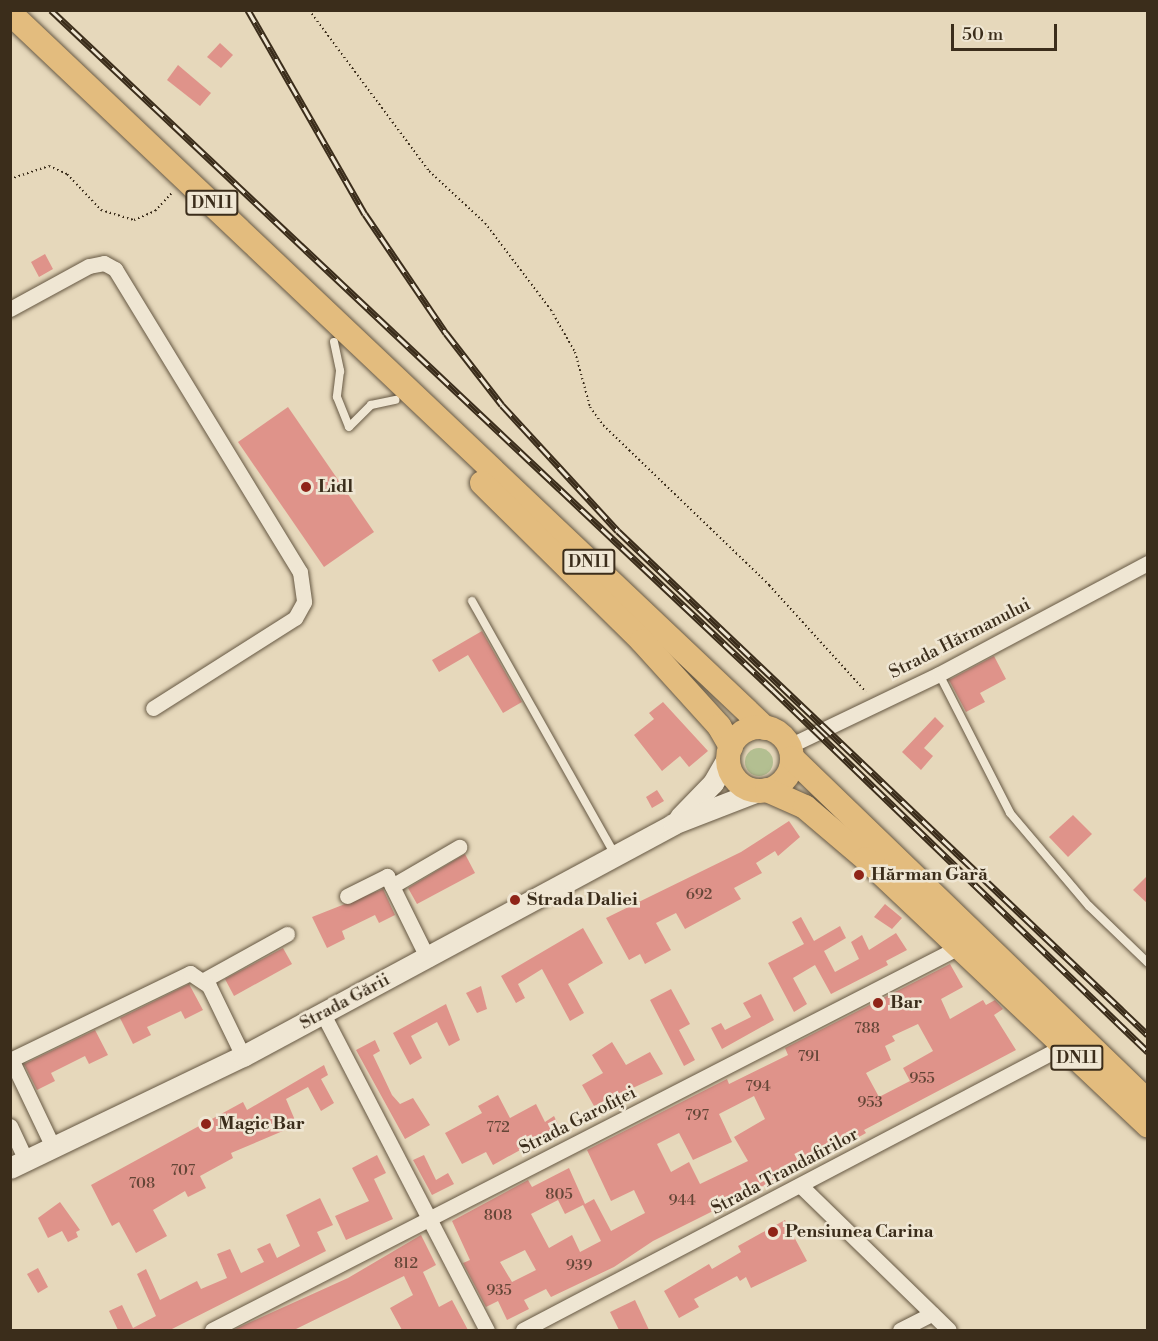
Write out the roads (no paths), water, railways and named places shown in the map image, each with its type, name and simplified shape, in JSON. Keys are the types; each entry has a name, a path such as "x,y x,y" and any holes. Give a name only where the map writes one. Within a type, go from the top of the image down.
{"highway":[{"name":"DN11","path":"10,13 765,728 1148,1102"},
{"name":"DN11","path":"10,34 395,400 642,641 719,726 740,784 805,807 961,946 1148,1126"},
{"path":"730,752 745,732 765,728"},
{"path":"763,791 785,778 790,752"}],"main road":[{"path":"673,824 713,783 730,752"},
{"path":"673,824 763,791"},
{"name":"Strada Gării","path":"19,1165 243,1056 428,959 673,824"}],"street":[{"path":"10,309 89,266 104,263 115,269 300,572 304,602 295,618 153,708"},
{"name":"Strada Hărmanului","path":"790,752 876,703 939,674 1148,563"},
{"path":"392,886 459,847"},
{"path":"347,896 387,876 428,959"},
{"path":"204,980 287,934"},
{"name":"Strada Garofiței","path":"212,1330 961,946"},
{"path":"54,1149 11,1059 178,976 190,973 204,980 243,1056"},
{"path":"323,1014 487,1330"},
{"name":"Strada Trandafirilor","path":"523,1330 1064,1046"},
{"path":"10,1126 19,1165"},
{"path":"801,1186 949,1330"},
{"path":"900,1330 932,1314"}],"lane":[{"path":"334,342 340,371 337,397 349,427 371,405 395,400"},
{"path":"472,601 616,856"},
{"path":"939,674 1010,813 1089,906 1148,963"}],"railway":[{"path":"51,10 773,690 1148,1052"},
{"path":"248,10 365,214 446,333 502,405 618,531 1148,1035"}],"place":[{"name":"Lidl","path":"306,487"},
{"name":"Hărman Gară","path":"859,875"},
{"name":"Strada Daliei","path":"515,900"},
{"name":"Bar","path":"878,1003"},
{"name":"Magic Bar","path":"206,1124"},
{"name":"Pensiunea Carina","path":"773,1232"}]}
